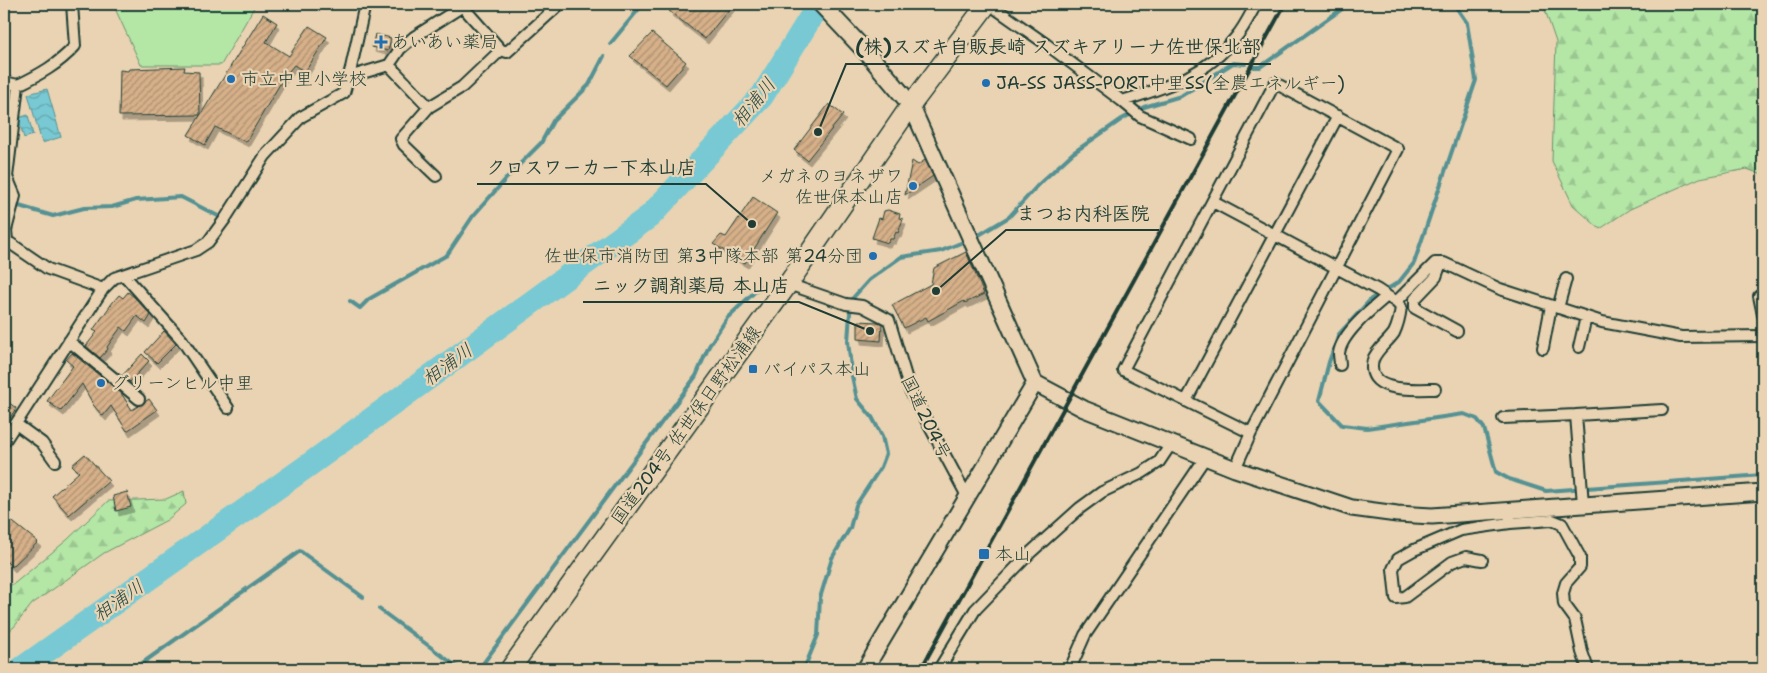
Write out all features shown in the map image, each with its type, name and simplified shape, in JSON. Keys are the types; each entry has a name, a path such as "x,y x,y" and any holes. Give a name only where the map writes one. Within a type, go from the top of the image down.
{"highway":[{"path":"912,104 988,4"},
{"name":"国道204号 佐世保日野松浦線","path":"510,669 788,284 912,104"}],"main road":[{"path":"821,4 912,104"}],"street":[{"path":"4,82 18,85 46,71 75,46 72,4"},
{"path":"4,442 103,289 114,278 196,250 208,242 230,212 265,156 301,117 344,92 365,4"},
{"path":"348,77 389,65 400,49 414,37 465,5 501,50 507,52 559,4"},
{"path":"988,4 1046,44 1140,116 1191,139"},
{"path":"1122,101 1177,83 1209,65 1237,37 1256,4"},
{"path":"436,176 404,145 401,139 429,107 462,87 501,50"},
{"path":"389,65 429,107"},
{"path":"1235,469 1251,433 1398,149 1275,83 1123,370 1251,433"},
{"path":"18,85 5,177 15,196 6,230 6,240 48,269 103,289"},
{"path":"912,104 1035,383 1084,409 1205,458 1352,508 1432,516 1510,516 1552,520 1562,524 1580,556 1580,567 1566,583 1563,593 1564,604 1575,619 1582,652 1588,669"},
{"path":"1186,401 1338,116"},
{"path":"1213,202 1336,268 1386,296 1401,307 1395,332 1373,359 1372,371 1378,382 1388,386 1406,390 1435,389"},
{"path":"1340,365 1339,352 1349,334 1365,314 1386,296 1435,263 1441,263 1500,289 1602,322 1680,337 1763,336"},
{"path":"1441,263 1436,277 1415,298 1415,308 1457,331"},
{"path":"124,275 182,340 228,408"},
{"path":"1543,348 1555,307 1566,279"},
{"name":"国道204号","path":"788,284 846,304 862,306 889,320 910,390 968,498"},
{"path":"1759,296 1763,315"},
{"path":"1578,347 1586,317"},
{"path":"69,341 139,399"},
{"path":"864,669 968,498 1035,383"},
{"path":"1503,418 1662,410"},
{"path":"1576,415 1583,501"},
{"path":"16,424 42,443 54,461"},
{"path":"939,669 975,610 1031,552 1080,508 1102,492 1159,462 1171,444"},
{"path":"1070,669 1085,635 1205,458"},
{"path":"1482,560 1466,557 1452,562 1405,596 1396,598 1393,569 1398,559 1461,530 1510,516 1583,501 1763,492"}],"green space":[{"path":"113,4 256,4 221,65 141,65"},
{"path":"1543,4 1763,4 1763,175 1747,169 1700,178 1630,209 1600,229 1573,205 1552,161 1556,42"},
{"path":"184,491 186,504 167,520 104,553 32,604 14,627 4,635 4,588 15,583 67,540 108,501 166,499"},
{"path":"1355,663 1369,669 1322,669 1324,665"}],"water":[{"path":"47,89 61,137 42,143 28,94"},
{"path":"28,115 33,135 24,138 18,118"}],"building":[{"path":"675,4 733,4 705,39 669,11"},
{"path":"263,14 277,23 266,42 289,56 309,26 327,37 305,72 294,65 284,77 246,142 215,127 205,145 188,135"},
{"path":"652,33 686,62 666,85 630,56"},
{"name":"あいあい薬局","path":"375,34 391,38 388,51 372,47"},
{"path":"185,67 184,71 199,72 200,115 119,116 120,70"},
{"path":"829,104 843,115 807,160 794,150"},
{"name":"メガネのヨネザワ 佐世保本山店","path":"925,160 933,176 905,195 912,161 918,165"},
{"path":"753,197 777,213 745,263 713,244 721,235 726,237"},
{"path":"888,210 900,214 899,218 903,219 898,233 896,232 893,239 890,239 888,243 872,238 879,218 882,219 884,211"},
{"path":"966,252 984,294 965,303 964,301 928,321 926,317 904,328 892,305 931,284 934,268"},
{"path":"128,292 151,315 146,323 137,316 126,331 121,327 107,347 108,349 100,358 86,346 97,332 93,330 113,302 119,295 123,298"},
{"path":"858,321 882,324 881,341 858,339"},
{"path":"164,331 176,344 157,363 145,352"},
{"path":"72,353 121,393 132,410 149,399 157,410 127,431 111,406 103,416 94,406 82,384 61,411 47,401 73,366 66,360"},
{"path":"142,354 149,361 130,382 122,376"},
{"path":"4,399 16,408 4,428"},
{"path":"85,454 109,481 69,515 52,496 79,472 72,465"},
{"path":"127,492 131,507 116,511 113,496"},
{"path":"4,515 38,542 12,567 4,559"}],"waterway":[{"path":"610,44 643,4"},
{"name":"相浦川","path":"21,669 313,462 650,216 762,96 819,4"},
{"path":"1254,67 1260,67 1349,4"},
{"path":"1454,4 1467,23 1476,80 1414,263 1399,282 1371,299 1339,334 1329,362 1319,401 1342,425 1367,428 1464,414 1477,419 1484,428 1496,472 1509,479 1546,491 1763,475"},
{"path":"350,301 360,308 369,299 447,255 473,216 541,143 553,121 589,85 604,56"},
{"path":"974,238 1009,217 1038,185 1073,153 1122,119 1144,107 1181,96 1233,63 1245,64"},
{"path":"19,206 53,216 84,208 112,207 136,200 181,197 220,217"},
{"path":"804,669 818,635 820,598 832,558 850,528 856,505 881,467 886,454 882,436 872,417 857,399 848,341 851,300 869,280 901,257 941,251 968,240"},
{"path":"479,669 696,376 709,346 727,318 761,286"},
{"path":"134,669 300,551 363,597"},
{"path":"379,609 460,669"}],"railway":[{"path":"921,669 1285,4"}],"place":[{"name":"あいあい薬局","path":"381,42"},
{"name":"市立中里小学校","path":"231,79"},
{"name":"JA-SS JASS-PORT中里SS(全農エネルギー)","path":"986,83"},
{"name":"(株)スズキ自販長崎 スズキアリーナ佐世保北部","path":"818,132"},
{"name":"メガネのヨネザワ 佐世保本山店","path":"913,186"},
{"name":"クロスワーカー下本山店","path":"752,224"},
{"name":"佐世保市消防団 第3中隊本部 第24分団","path":"873,256"},
{"name":"まつお内科医院","path":"936,291"},
{"name":"ニック調剤薬局 本山店","path":"870,331"},
{"name":"バイパス本山","path":"753,369"},
{"name":"グリーンヒル中里","path":"101,383"},
{"name":"本山","path":"984,554"}]}
